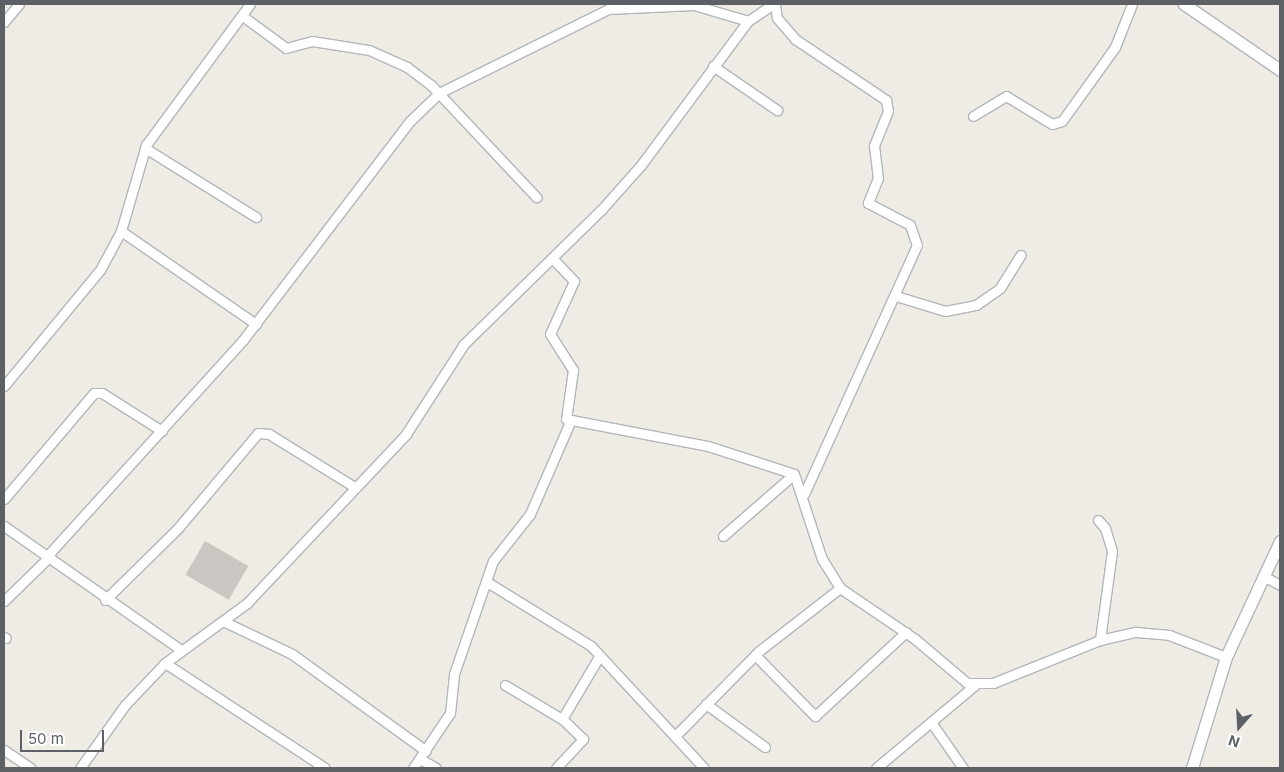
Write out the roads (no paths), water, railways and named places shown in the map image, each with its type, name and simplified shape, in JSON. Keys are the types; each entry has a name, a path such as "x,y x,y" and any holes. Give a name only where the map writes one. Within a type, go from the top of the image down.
{"street":[{"path":"4,22 19,4"},
{"path":"4,386 77,302 121,231 145,148 205,61 244,17 250,4"},
{"path":"80,768 125,704 165,663 181,650 225,622 353,486 406,434 474,332 552,258 642,165 713,66 748,21 774,4 778,18 794,39 881,95 888,106 874,146 878,178 868,203 874,210 900,218 916,234 917,245 896,296 804,495"},
{"path":"973,116 1006,96 1052,124 1062,122 1115,47 1132,4"},
{"path":"1184,4 1280,70"},
{"path":"4,601 49,556 256,324 410,120 439,93 608,9 694,5 748,21"},
{"path":"244,17 286,48 312,41 373,51 420,76 439,93 536,198"},
{"path":"713,66 777,110"},
{"path":"145,148 256,217"},
{"path":"121,231 256,324"},
{"path":"896,296 945,311 976,305 1000,288 1021,255"},
{"path":"552,258 574,281 550,334 573,370 564,414 570,422 708,446 794,474 804,495 822,559 840,588 906,632 975,685"},
{"path":"4,499 94,393 102,393 162,431"},
{"path":"413,768 450,714 454,674 493,561 540,496 570,422"},
{"path":"106,600 178,528 258,434 269,434 353,486"},
{"path":"723,536 794,474"},
{"path":"1098,520 1105,528 1112,551 1100,640"},
{"path":"4,526 49,556 106,600 181,650"},
{"path":"1192,768 1226,657 1265,577 1280,541"},
{"path":"1265,577 1280,585"},
{"path":"487,582 579,637 600,655 704,768"},
{"path":"675,736 755,655 840,588"},
{"path":"225,622 292,654 423,755 436,768"},
{"path":"755,655 815,716 906,632"},
{"path":"876,768 975,685 1001,680 1100,640 1136,632 1170,635 1226,657"},
{"path":"562,719 600,655"},
{"path":"165,663 326,768"},
{"path":"505,685 562,719 583,739 556,768"},
{"path":"706,704 765,747"},
{"path":"931,722 962,768"},
{"path":"4,750 31,768"}]}
